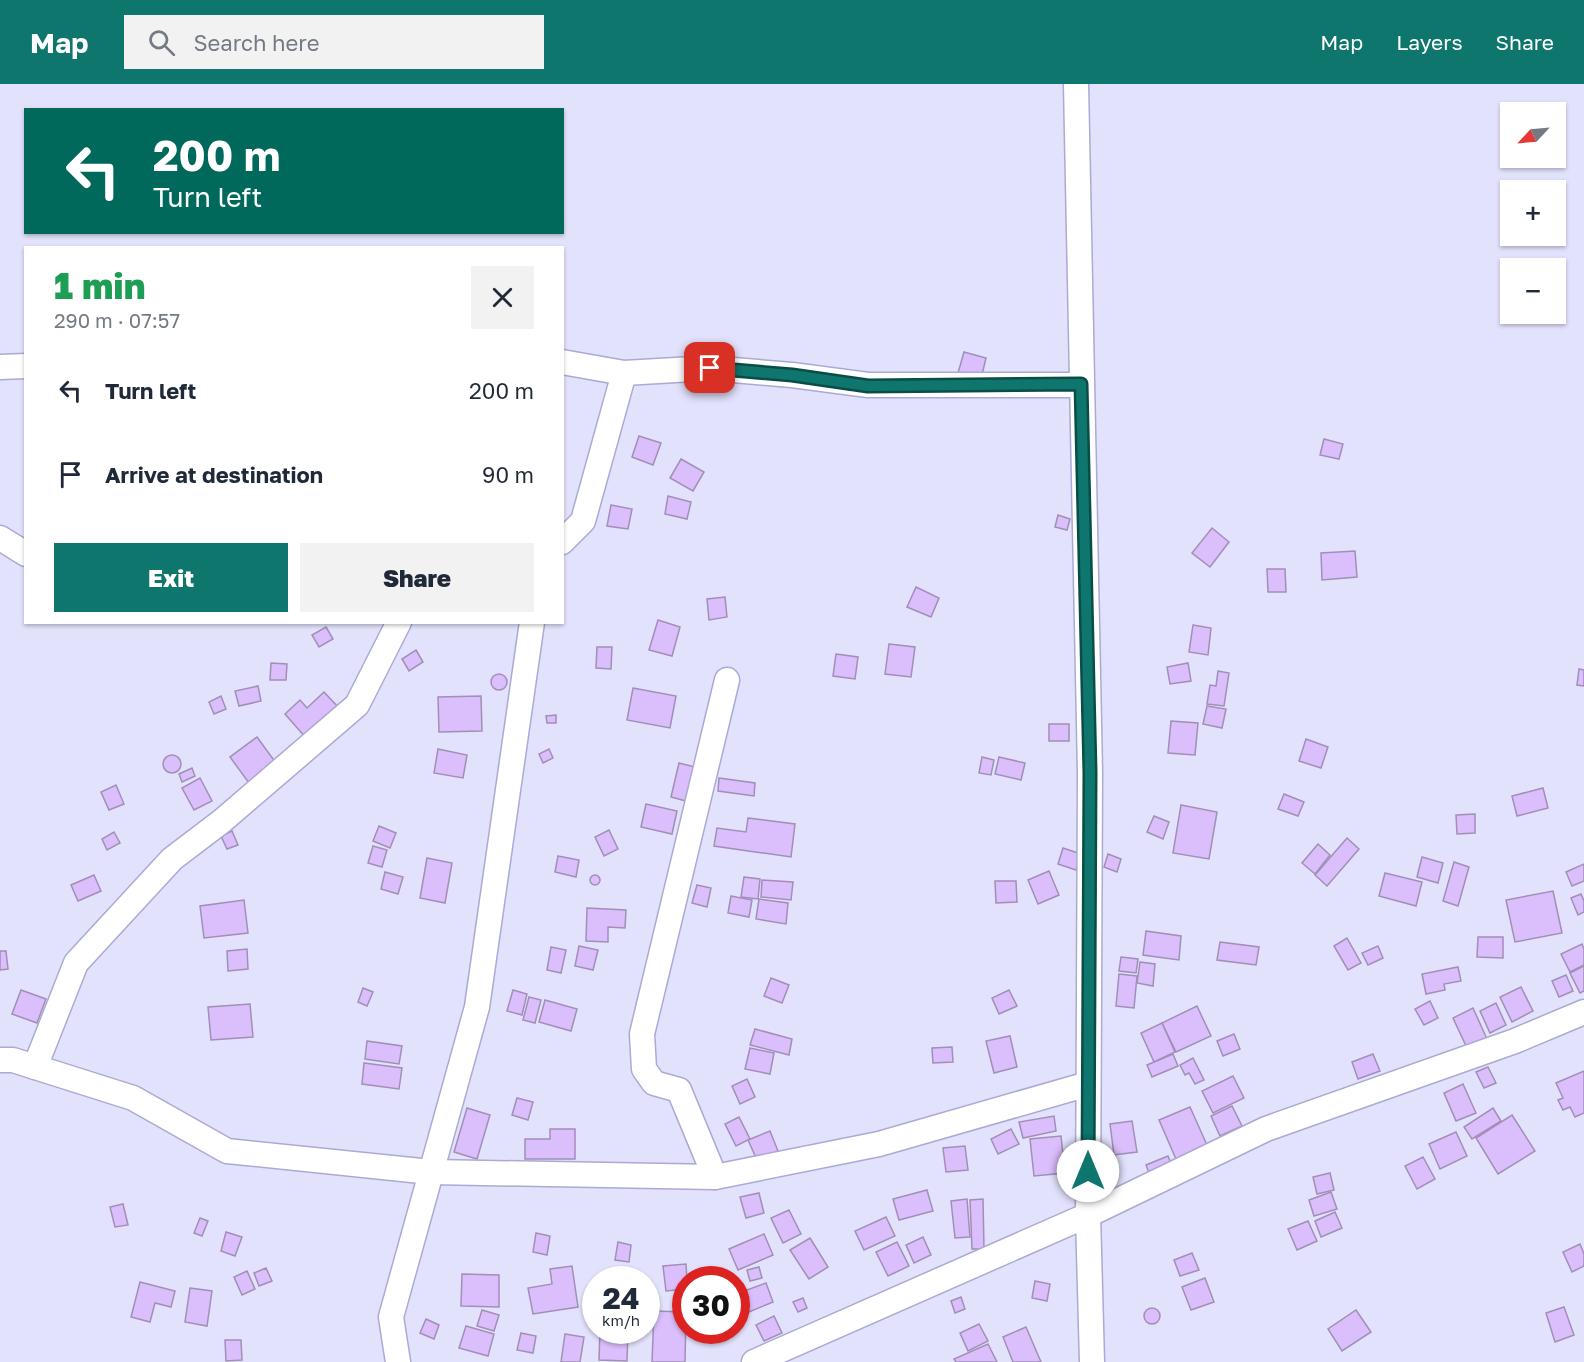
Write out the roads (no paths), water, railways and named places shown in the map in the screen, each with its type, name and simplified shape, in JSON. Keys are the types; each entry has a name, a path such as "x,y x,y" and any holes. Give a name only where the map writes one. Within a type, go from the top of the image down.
{"street":[{"path":"1076,84 1090,773 1088,1215 1092,1362"},
{"path":"564,362 624,373 710,368 792,375 868,386 1081,384"},
{"path":"0,367 24,366"},
{"path":"564,540 583,521 624,373"},
{"path":"0,538 24,553"},
{"path":"35,1067 76,963 172,859 222,821 357,705 398,624"},
{"path":"398,1362 391,1317 477,1007 532,624"},
{"path":"716,1177 679,1090 654,1083 644,1069 642,1034 727,680"},
{"path":"754,1362 1088,1215 1266,1129 1515,1041 1584,1012"},
{"path":"0,1060 13,1060 133,1098 227,1150 431,1172 716,1177 879,1144 1089,1084"}]}
